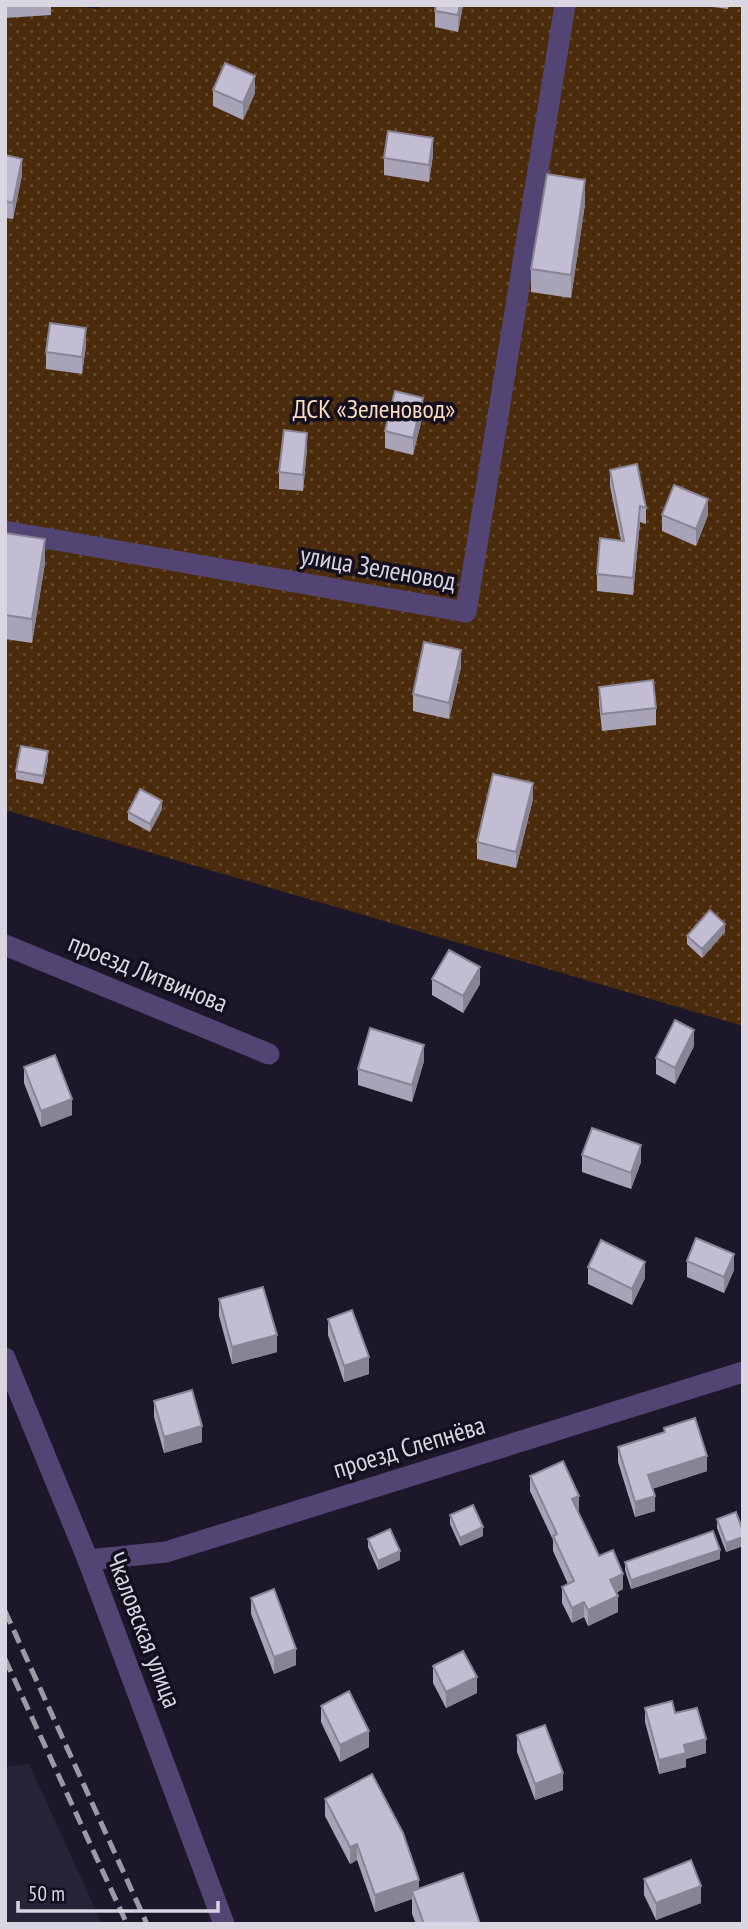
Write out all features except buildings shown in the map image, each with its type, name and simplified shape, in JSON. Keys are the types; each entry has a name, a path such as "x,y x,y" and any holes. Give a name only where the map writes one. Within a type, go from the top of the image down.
{"street":[{"name":"улица Зеленовод","path":"5,531 466,612 565,5"},
{"name":"проезд Литвинова","path":"5,945 269,1054"},
{"name":"Чкаловская улица","path":"5,1358 88,1560 223,1924"},
{"name":"проезд Слепнёва","path":"88,1560 166,1552 743,1373"}],"shaded area":[{"path":"29,1764 102,1924 5,1924 5,1767"}],"green space":[{"name":"ДСК «Зеленовод»","path":"5,5 69,5 99,9 101,5 743,5 743,1026 5,810"}],"railway":[{"path":"5,1611 147,1924"},
{"path":"5,1659 127,1924"}]}
